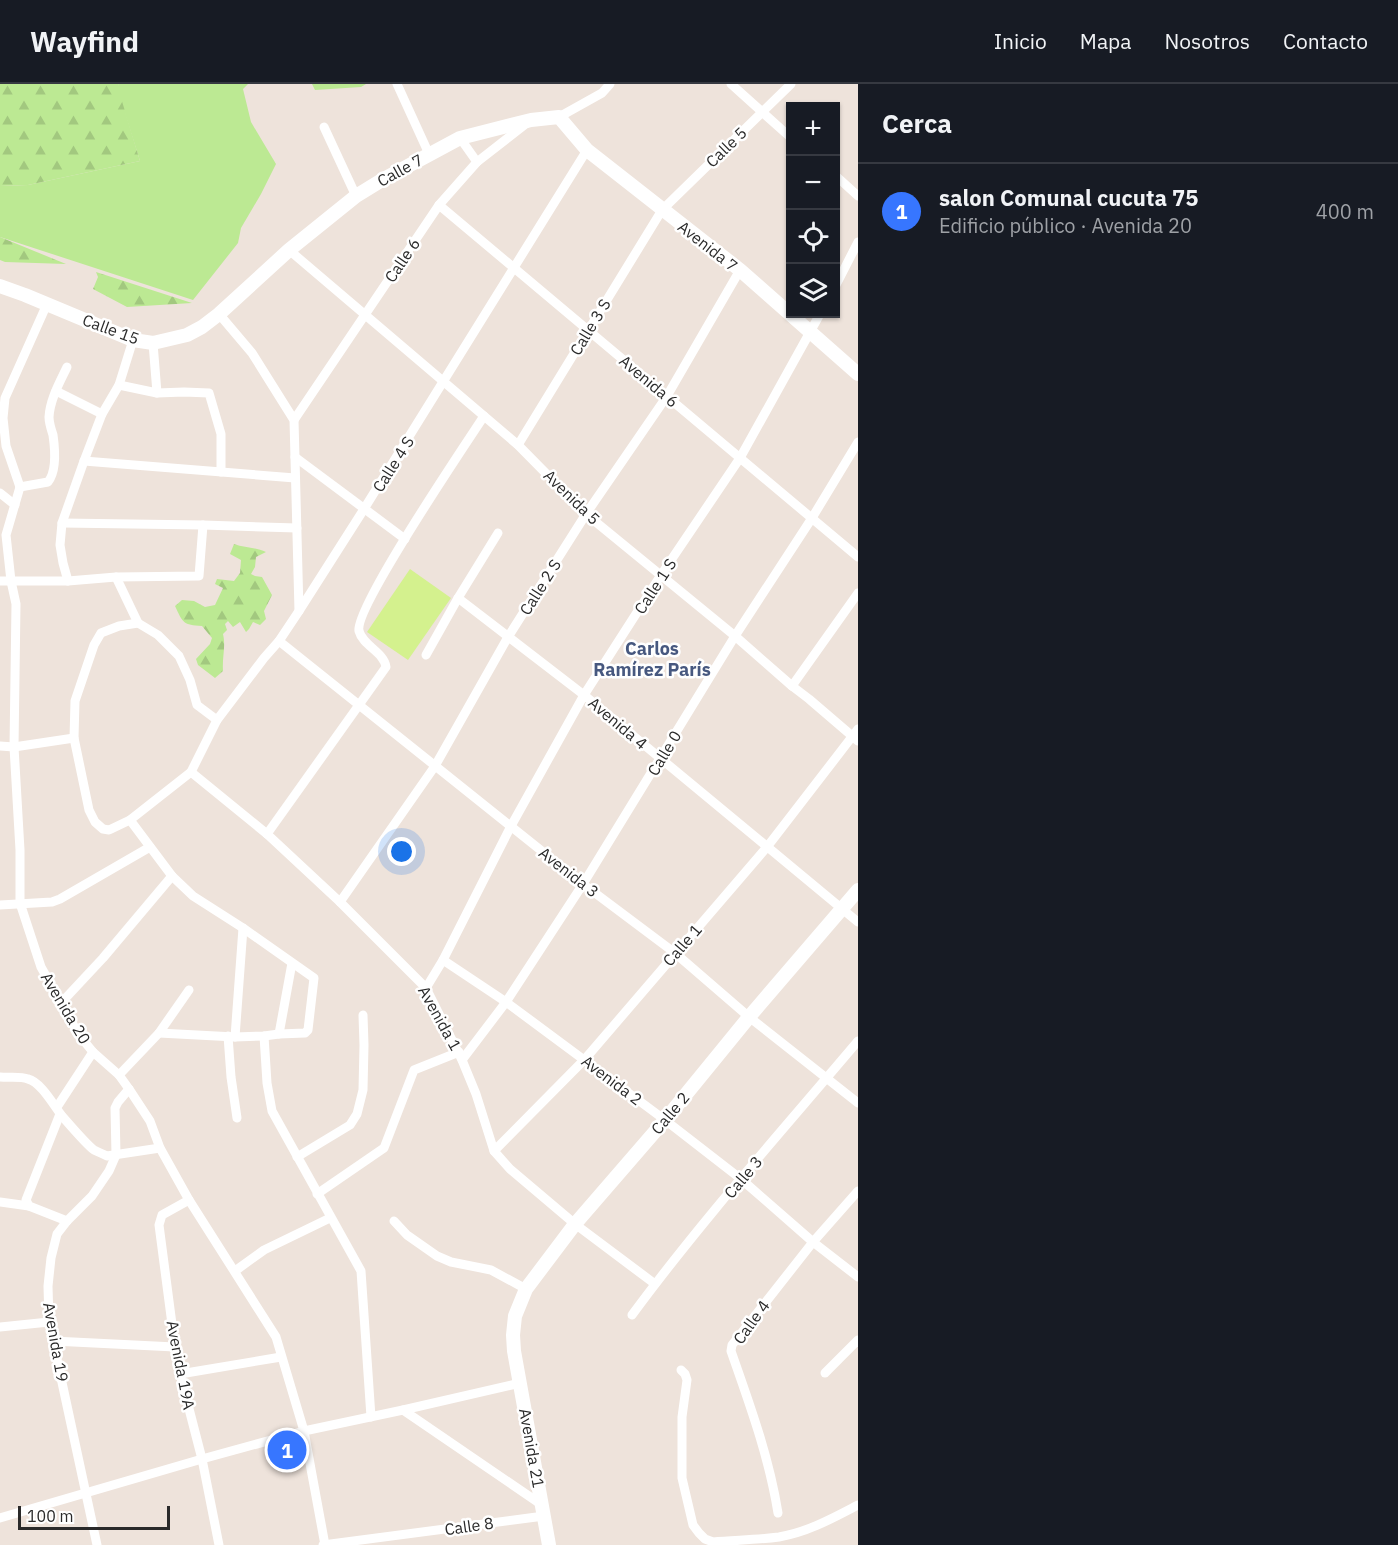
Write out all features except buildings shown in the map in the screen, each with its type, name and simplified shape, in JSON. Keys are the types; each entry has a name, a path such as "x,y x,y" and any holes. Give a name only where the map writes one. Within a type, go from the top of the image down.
{"main road":[{"name":"Calle 7","path":"219,314 289,250 356,195 460,138 531,120 559,117"},
{"name":"Avenida 7","path":"559,117 587,150 740,270 858,374"},
{"name":"Calle 15","path":"0,286 133,340 153,343 194,332 219,314"},
{"name":"Calle 2","path":"514,1351 514,1316 526,1289 575,1224 858,890"},
{"name":"Avenida 21","path":"514,1351 549,1545"}],"street":[{"path":"397,84 429,154"},
{"name":"Calle 7","path":"559,117 602,93 610,84"},
{"path":"731,84 786,133"},
{"name":"Calle 5","path":"662,210 791,84"},
{"name":"Calle 6","path":"294,420 439,205 477,162 531,120"},
{"path":"324,127 356,195"},
{"path":"460,138 477,162"},
{"name":"Calle 4 S","path":"191,772 217,720 279,641 299,611 587,150"},
{"path":"840,180 858,196"},
{"name":"Avenida 6","path":"439,205 858,557"},
{"name":"Calle 3 S","path":"518,445 662,210"},
{"path":"841,265 858,242"},
{"name":"Avenida 5","path":"289,250 518,445 586,514 735,636 792,686 856,736"},
{"name":"Calle 2 S","path":"340,902 435,766 508,638 586,514 667,396 740,270"},
{"path":"47,304 5,398 3,418 6,446 20,487 51,480 55,462 49,418 52,399 67,367"},
{"path":"219,314 252,353 294,420 299,611"},
{"name":"Calle 1 S","path":"426,988 444,960 510,826 584,695 740,458 818,318"},
{"path":"68,582 60,545 62,523 102,414 119,385 133,340"},
{"path":"153,343 157,393"},
{"path":"119,385 157,393 209,393 221,434 221,472"},
{"path":"56,391 102,414"},
{"path":"267,834 386,667 386,664 359,631 363,611 405,539 484,416"},
{"name":"Calle 0","path":"460,1056 506,1002 583,884 735,636 812,518 858,442"},
{"path":"295,456 405,539"},
{"path":"84,460 295,478"},
{"name":"Avenida 20","path":"20,487 6,536 16,604 14,747 20,850 20,903 41,967 79,1035 93,1052 119,1075 150,1121 160,1148 189,1200 276,1336 304,1431 324,1545"},
{"path":"0,493 15,505"},
{"path":"62,523 297,528"},
{"path":"0,581 68,582 116,577 199,576 203,525"},
{"path":"426,655 498,533"},
{"path":"116,577 138,623 158,635 179,656 190,680 197,705 217,720"},
{"path":"792,686 858,593"},
{"name":"Avenida 4","path":"458,598 584,695 858,922"},
{"path":"138,623 119,626 101,633 94,645 75,701 74,738 89,810 95,822 104,829 110,830 130,820 191,772"},
{"name":"Avenida 3","path":"279,641 583,884 675,952 750,1017 858,1103"},
{"name":"Calle 1","path":"494,1151 585,1059 767,847 856,736"},
{"path":"0,746 14,747 74,738"},
{"name":"Avenida 1","path":"191,772 267,834 340,902 426,988 476,1094 494,1151 510,1169 575,1224 655,1284"},
{"path":"130,820 172,876 193,896 314,978 308,1030 301,1034 232,1036 159,1033"},
{"path":"0,905 52,902 60,899 150,847"},
{"path":"62,1003 172,876"},
{"path":"237,1118 231,1077 232,1036 243,928"},
{"name":"Avenida 2","path":"444,960 585,1059 665,1120 741,1179 813,1242 858,1277"},
{"path":"279,1034 292,963"},
{"path":"119,1075 159,1033 189,990"},
{"path":"297,1157 350,1125 357,1114 363,1090 363,1015"},
{"path":"264,1036 267,1083 272,1111 361,1271 371,1417"},
{"name":"Calle 3","path":"632,1315 741,1179 858,1041"},
{"path":"29,1206 26,1200 58,1110 93,1052"},
{"path":"317,1194 384,1148 414,1070 460,1056"},
{"path":"0,1077 28,1078 35,1082 93,1149 107,1156 160,1148"},
{"name":"Avenida 19","path":"97,1545 49,1322 48,1286 51,1258 57,1234 92,1196 109,1171 116,1155 115,1108 129,1089"},
{"name":"Calle 4","path":"778,1513 765,1450 732,1345 813,1242 858,1191"},
{"name":"Avenida 19A","path":"189,1200 162,1215 159,1225 180,1374 202,1459 219,1545"},
{"path":"0,1202 29,1206 67,1221"},
{"path":"235,1271 264,1250 330,1218"},
{"path":"394,1221 407,1235 437,1256 450,1262 491,1270 526,1289"},
{"path":"0,1327 49,1322"},
{"path":"53,1341 175,1347"},
{"path":"825,1373 856,1346"},
{"path":"180,1374 281,1357"},
{"path":"681,1371 687,1380 682,1417 682,1478 693,1525 705,1539 713,1542 782,1541 858,1505"},
{"path":"0,1518 304,1431 520,1383"},
{"path":"403,1410 543,1510"},
{"name":"Calle 8","path":"324,1545 543,1510"}],"green space":[{"path":"0,84 119,84 118,88 140,161 28,185 0,186"},
{"path":"119,84 248,84 243,89 251,122 276,164 241,228 238,243 193,300 0,237 0,186 28,185 140,161 117,88"},
{"path":"312,84 366,84 361,87 315,90"},
{"path":"0,237 66,264 0,260"},
{"path":"96,272 192,303 127,307 93,289 98,277"},
{"path":"234,544 266,552 256,557 255,567 251,574 262,577 272,595 264,611 266,619 260,625 253,622 246,632 240,622 233,627 228,621 225,624 227,630 223,634 223,671 215,678 198,665 196,659 210,644 212,638 202,626 184,622 175,606 182,600 194,601 205,607 215,605 223,588 215,584 217,579 234,581 240,573 241,560 230,554"},
{"path":"410,569 451,598 408,660 367,632"}],"place":[{"name":"salon Comunal cucuta 75","path":"287,1450"}],"district":[{"name":"Carlos Ramírez París","path":"652,659"}]}
